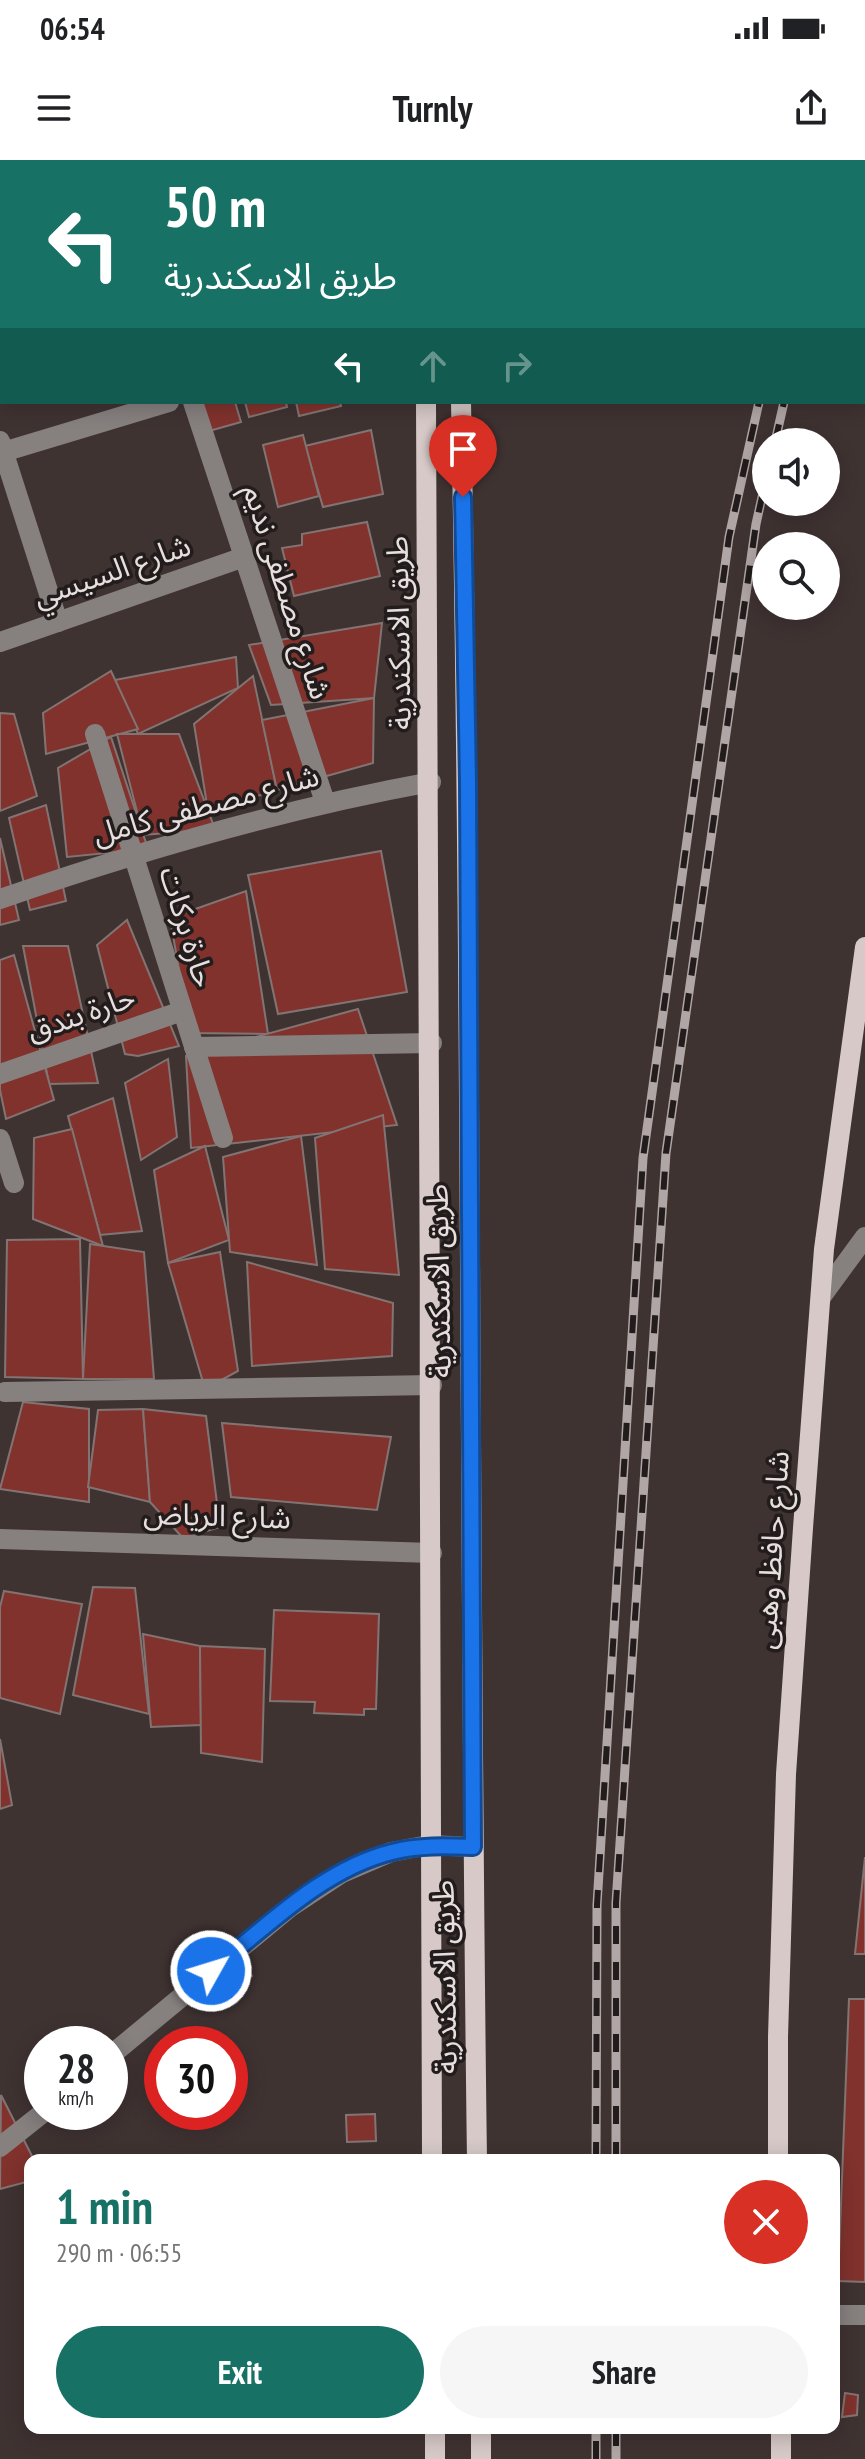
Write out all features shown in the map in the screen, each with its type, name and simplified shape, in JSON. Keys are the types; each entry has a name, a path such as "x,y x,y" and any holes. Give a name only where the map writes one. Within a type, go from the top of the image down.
{"main road":[{"name":"طريق الاسكندرية","path":"426,404 432,1043 429,1845 432,2154"},
{"name":"طريق الاسكندرية","path":"461,404 468,782 477,2154"},
{"name":"شارع حافظ وهبى","path":"778,2154 778,2037 786,1774 821,1297 865,947"},
{"path":"435,2434 435,2459"},
{"path":"481,2434 481,2459"},
{"path":"781,2434 781,2459"}],"street":[{"path":"58,622 1,449 162,404"},
{"name":"شارع مصطفى نديم","path":"194,404 325,802"},
{"name":"شارع السيسي","path":"0,642 244,557"},
{"name":"حارة بركات","path":"95,734 223,1138"},
{"name":"شارع مصطفى كامل","path":"0,899 133,853 325,802 431,782"},
{"name":"حارة بندق","path":"0,1074 182,1011"},
{"path":"194,1047 432,1043"},
{"path":"0,1139 14,1183"},
{"path":"821,1297 865,1237"},
{"path":"5,1392 432,1385"},
{"name":"شارع الرياض","path":"0,1539 432,1553"},
{"path":"128,2041 289,1908 342,1873 391,1852 429,1845 473,1847"},
{"path":"0,2147 24,2128"},
{"path":"840,2315 865,2315"}],"building":[{"path":"196,404 236,404 241,422 202,433"},
{"path":"246,404 286,404 287,407 249,417"},
{"path":"296,404 340,404 341,406 299,416"},
{"path":"371,430 383,494 323,507 305,446"},
{"path":"303,435 319,496 278,507 263,445"},
{"path":"367,522 380,576 294,596 282,548 302,545 302,534"},
{"path":"382,623 374,698 271,705 249,645"},
{"path":"236,657 238,688 138,734 115,680"},
{"path":"111,671 138,729 46,754 43,713"},
{"path":"253,676 277,790 208,811 194,724"},
{"path":"374,698 373,763 277,790 262,720"},
{"path":"0,713 14,714 37,796 0,811"},
{"path":"117,734 179,734 215,829 143,835"},
{"path":"111,737 148,849 67,857 58,768"},
{"path":"46,805 66,901 30,910 9,818"},
{"path":"0,838 19,920 0,925"},
{"path":"381,851 407,992 278,1014 248,875"},
{"path":"246,891 268,1034 190,1033 170,918"},
{"path":"127,920 179,1046 138,1056 125,1054 97,945"},
{"path":"23,946 68,946 98,1083 49,1084"},
{"path":"14,955 54,1100 6,1119 0,1090 0,960"},
{"path":"358,1009 397,1125 191,1148 186,1056"},
{"path":"168,1059 177,1137 141,1160 125,1083"},
{"path":"113,1098 142,1231 100,1235 68,1116"},
{"path":"383,1115 399,1275 325,1269 315,1138"},
{"path":"72,1129 103,1246 33,1219 34,1138"},
{"path":"301,1136 317,1265 230,1252 223,1157"},
{"path":"205,1146 229,1240 168,1263 154,1170"},
{"path":"80,1239 83,1379 5,1377 7,1240"},
{"path":"90,1244 144,1252 154,1379 83,1379"},
{"path":"220,1252 238,1371 205,1389 168,1263"},
{"path":"247,1262 393,1303 392,1356 252,1366"},
{"path":"23,1402 89,1409 89,1502 0,1489"},
{"path":"143,1409 150,1502 88,1487 98,1410"},
{"path":"143,1409 206,1416 220,1527 183,1538 150,1502"},
{"path":"222,1423 391,1437 377,1510 231,1497"},
{"path":"93,1587 135,1588 149,1714 73,1695"},
{"path":"4,1591 82,1604 60,1714 0,1698 0,1607"},
{"path":"274,1610 379,1614 376,1709 364,1709 364,1715 314,1713 315,1702 270,1701"},
{"path":"143,1634 200,1646 201,1725 151,1727"},
{"path":"200,1646 265,1649 262,1762 201,1753"},
{"path":"0,1739 12,1805 0,1809"},
{"path":"865,1857 865,1954 855,1954"},
{"path":"243,1963 252,1976 240,1985 231,1972"},
{"path":"849,1999 865,1999 865,2282 840,2281"},
{"path":"1,2095 31,2154 24,2154 24,2183 0,2189"},
{"path":"375,2114 376,2141 347,2142 346,2115"},
{"path":"845,2393 858,2395 857,2415 842,2417"}],"railway":[{"path":"596,2154 597,1905 643,1158 729,537 759,404"},
{"path":"778,428 784,404"},
{"path":"616,2154 616,1903 666,1153 758,516"},
{"path":"596,2434 596,2459"},
{"path":"616,2434 616,2459"}],"route":[{"path":"211,1971 289,1908 342,1873 391,1852 429,1845 473,1847 468,782 463,497"}]}
